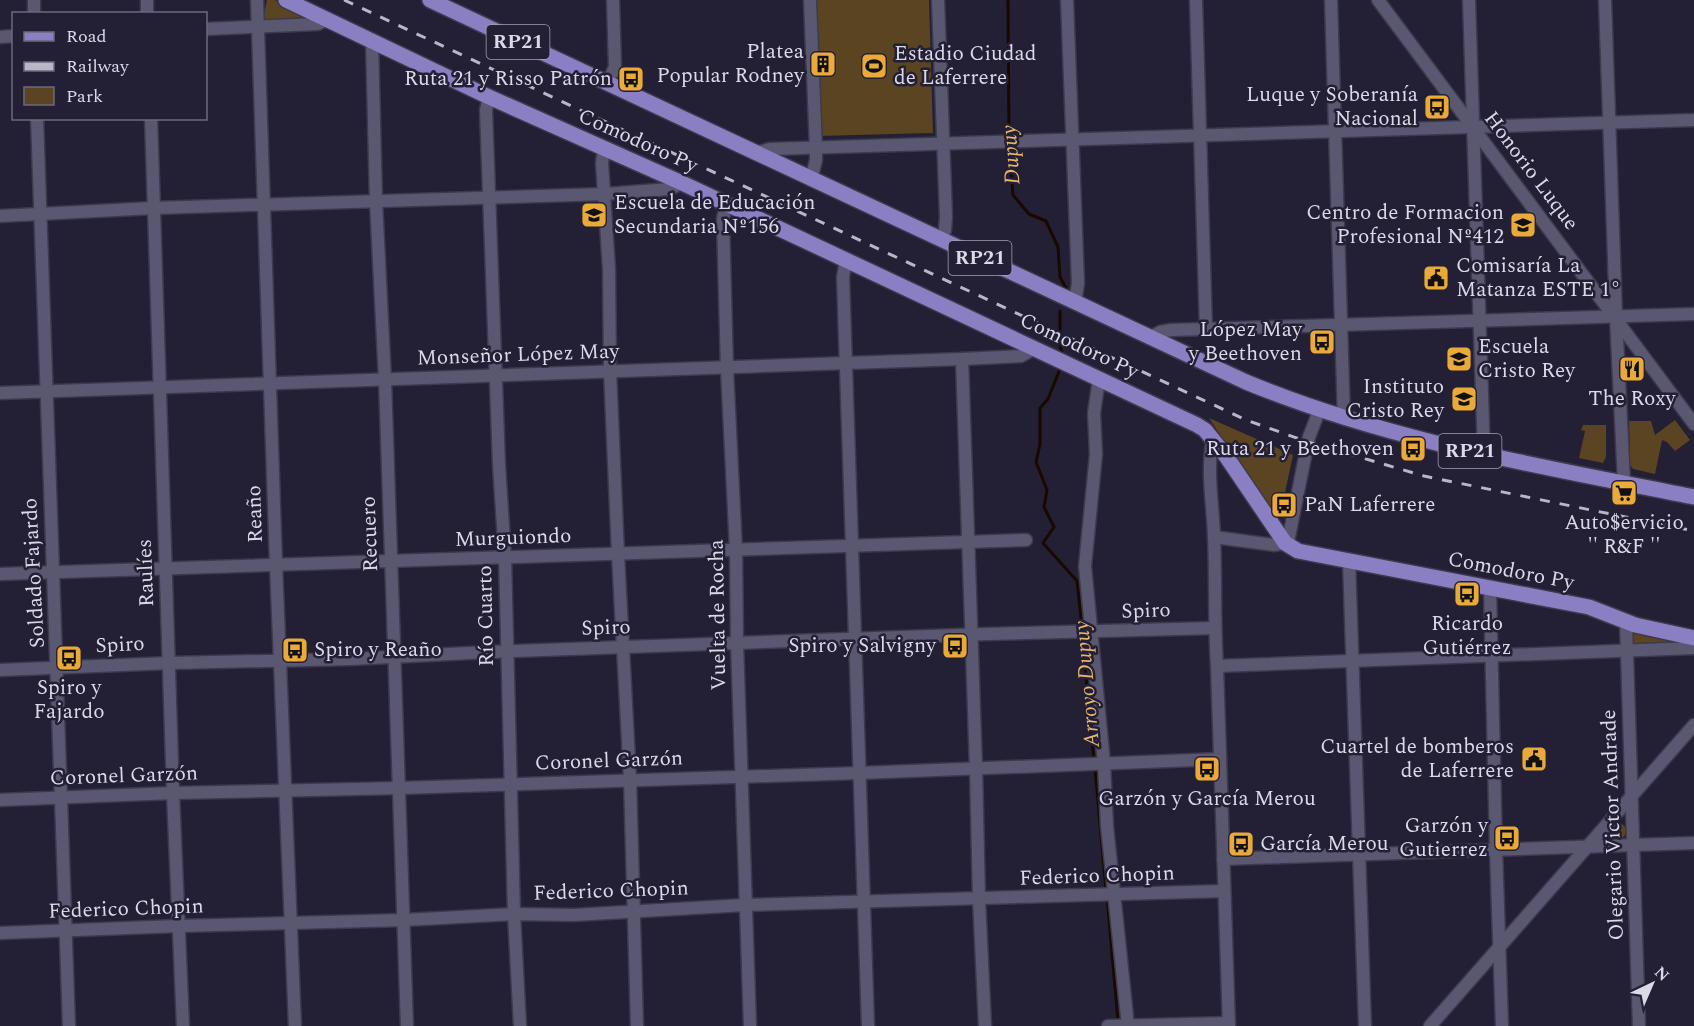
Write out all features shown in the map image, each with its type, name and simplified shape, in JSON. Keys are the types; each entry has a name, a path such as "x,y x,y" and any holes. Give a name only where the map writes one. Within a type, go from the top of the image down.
{"main road":[{"name":"Comodoro Py","path":"286,0 489,97 682,183 1197,424 1213,439 1285,543 1298,551 1589,607 1626,622 1694,638"},
{"name":"RP21","path":"430,0 1149,338 1246,382 1319,411 1413,438 1484,455 1694,497"}],"street":[{"name":"Reaño","path":"257,0 276,565 282,660 296,1026"},
{"path":"607,84 615,67 613,0"},
{"path":"810,0 816,149 811,180"},
{"path":"938,0 946,217 941,240"},
{"path":"1067,0 1078,283 1075,303"},
{"path":"1196,0 1206,330"},
{"path":"1331,0 1344,419"},
{"name":"Honorio Luque","path":"1378,0 1616,316 1694,424"},
{"path":"1469,0 1484,455"},
{"path":"1605,0 1624,483"},
{"path":"207,29 318,24 327,19"},
{"name":"Recuero","path":"372,40 407,1026"},
{"name":"Río Cuarto","path":"489,97 486,110 505,557 514,914 520,1026"},
{"name":"Soldado Fajardo","path":"37,120 63,798 69,1026"},
{"name":"Raulíes","path":"151,120 165,568 183,1026"},
{"path":"756,153 770,150 944,143 1694,120"},
{"path":"604,148 602,163 609,269 610,371 630,779 637,1026"},
{"path":"0,216 154,208 605,194 670,189 682,183"},
{"name":"Vuelta de Rocha","path":"726,204 723,219 727,369 736,550 750,1026"},
{"path":"846,260 843,270 855,703 868,1026"},
{"path":"1149,338 1160,332 1694,314"},
{"name":"Monseñor López May","path":"0,393 962,359 1022,356 1035,348"},
{"path":"962,359 985,1026"},
{"path":"1099,379 1094,413 1096,454 1092,505 1084,559 1127,1025"},
{"path":"1285,543 1289,537 1310,437 1319,411"},
{"path":"1108,1026 1229,1024 1214,628 1214,537 1209,457 1213,439"},
{"name":"Comodoro Py","path":"1214,537 1274,545 1285,543"},
{"name":"Murguiondo","path":"0,574 1026,540"},
{"path":"1349,561 1365,1026"},
{"path":"1490,589 1502,1026"},
{"name":"Olegario Victor Andrade","path":"1626,622 1639,1026"},
{"name":"Spiro","path":"0,670 1214,628"},
{"path":"1217,666 1353,659 1694,648"},
{"path":"1430,1026 1694,725"},
{"name":"Coronel Garzón","path":"0,800 859,773 1220,759"},
{"path":"1223,859 1694,843"},
{"name":"Federico Chopin","path":"0,933 404,920 514,914 574,915 745,905 1224,891"}],"green space":[{"path":"267,0 275,0 314,20 264,21"},
{"name":"Estadio Ciudad de Laferrere","path":"814,0 929,0 933,133 818,136"},
{"path":"1209,418 1293,455 1280,516 1275,519"},
{"path":"1675,420 1690,440 1675,451 1662,440 1655,474 1633,469 1630,465 1629,421 1651,421 1655,435"},
{"path":"1583,425 1606,425 1606,457 1603,463 1579,458 1585,431 1581,430"},
{"path":"1631,631 1687,643 1634,645 1631,644"},
{"path":"1618,823 1624,825 1626,831 1624,837 1618,839 1612,837 1610,831 1612,825"}],"waterway":[{"name":"Dupuy","path":"1008,0 1009,139"},
{"name":"Dupuy","path":"1009,146 1013,195 1029,214 1046,221 1058,247 1060,277 1066,288"},
{"name":"Arroyo Dupuy","path":"1060,311 1062,353"},
{"name":"Arroyo Dupuy","path":"1060,369 1048,399 1040,408 1040,444 1036,462 1047,490 1044,507 1054,527 1043,543 1077,581 1082,627"},
{"name":"Arroyo Dupuy","path":"1082,633 1094,761"},
{"name":"Arroyo Dupuy","path":"1095,768 1106,890"},
{"name":"Arroyo Dupuy","path":"1107,896 1118,1021"}],"railway":[{"path":"344,0 1246,420 1308,442 1424,476 1694,531"}],"place":[{"name":"Platea Popular Rodney","path":"823,64"},
{"name":"Estadio Ciudad de Laferrere","path":"874,66"},
{"name":"Ruta 21 y Risso Patrón","path":"631,79"},
{"name":"Luque y Soberanía Nacional","path":"1437,107"},
{"name":"Escuela de Educación Secundaria Nº156","path":"594,215"},
{"name":"Centro de Formacion Profesional Nº412","path":"1523,225"},
{"name":"Comisaría La Matanza ESTE 1°","path":"1436,278"},
{"name":"López May y Beethoven","path":"1322,342"},
{"name":"Escuela Cristo Rey","path":"1459,359"},
{"name":"The Roxy","path":"1632,369"},
{"name":"Instituto Cristo Rey","path":"1464,399"},
{"name":"Ruta 21 y Beethoven","path":"1413,449"},
{"name":"Auto$ervicio '' R&F ''","path":"1624,493"},
{"name":"PaN Laferrere","path":"1284,505"},
{"name":"Ricardo Gutiérrez","path":"1467,594"},
{"name":"Spiro y Salvigny","path":"955,646"},
{"name":"Spiro y Reaño","path":"295,650"},
{"name":"Spiro y Fajardo","path":"69,658"},
{"name":"Cuartel de bomberos de Laferrere","path":"1534,759"},
{"name":"Garzón y García Merou","path":"1207,769"},
{"name":"Garzón y Gutierrez","path":"1507,838"},
{"name":"García Merou","path":"1241,844"}]}
